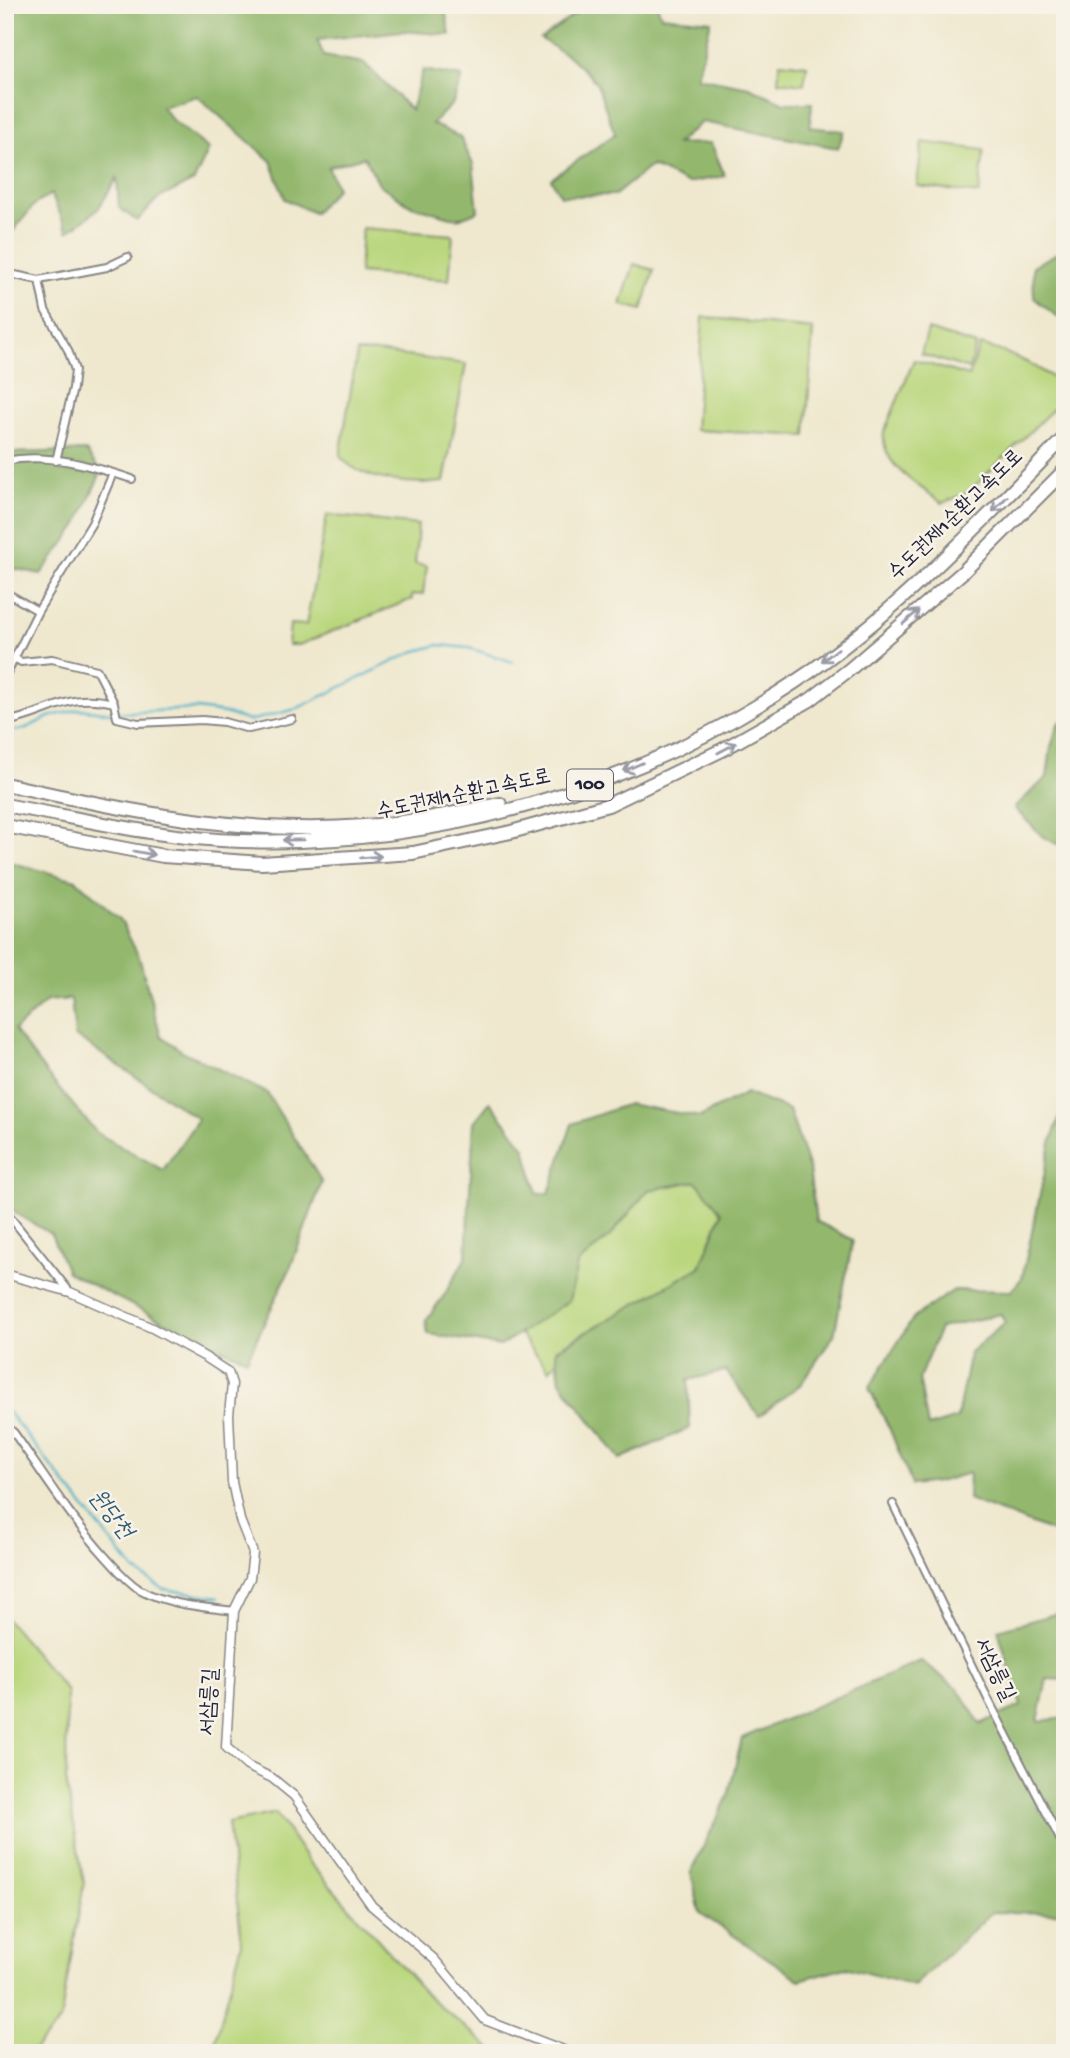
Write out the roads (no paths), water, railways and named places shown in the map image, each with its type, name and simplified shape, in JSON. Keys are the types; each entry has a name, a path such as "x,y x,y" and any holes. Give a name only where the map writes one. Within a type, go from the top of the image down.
{"highway":[{"name":"수도권제1순환고속도로","path":"5,805 165,833 240,841 313,839 410,832 530,805 600,781 712,732 797,681 873,621 948,555 1065,437"},
{"name":"수도권제1순환고속도로","path":"5,826 163,856 262,863 413,853 463,844 608,805 723,750 810,700 964,571 1065,470"},
{"path":"5,776 131,811"},
{"path":"5,784 131,811 295,828 363,826 460,813 600,781"},
{"path":"5,833 112,847"}],"main road":[{"path":"1058,5 1065,7"}],"street":[{"path":"5,273 39,280 107,267 128,257"},
{"path":"39,280 45,310 68,351 75,370 56,461"},
{"path":"5,461 16,459 79,462 132,479"},
{"path":"5,677 38,611 92,523 113,473"},
{"path":"5,592 38,611"},
{"path":"16,659 21,662 52,659 97,670 115,705 117,718 121,721 138,723 202,720 224,722 248,729 292,719"},
{"path":"5,722 27,718 51,706 76,699 93,698 115,705"},
{"name":"서삼릉길","path":"5,1207 70,1292"},
{"name":"서삼릉길","path":"5,1274 70,1292 152,1328 228,1373 232,1384 229,1415 232,1482 240,1520 253,1552 250,1578 234,1611 226,1747 247,1766 272,1778 295,1796 372,1906 434,1959 485,2020 570,2053"},
{"path":"5,1424 79,1526 122,1575 139,1589 191,1605 234,1611"},
{"name":"서삼릉길","path":"893,1504 1065,1849"}],"waterway":[{"path":"5,732 24,729 49,717 79,709 113,713 197,709 225,713 249,721 296,709 413,652 439,645 469,648 513,662"},
{"name":"원당천","path":"5,1408 134,1570 163,1589 219,1597"}]}
